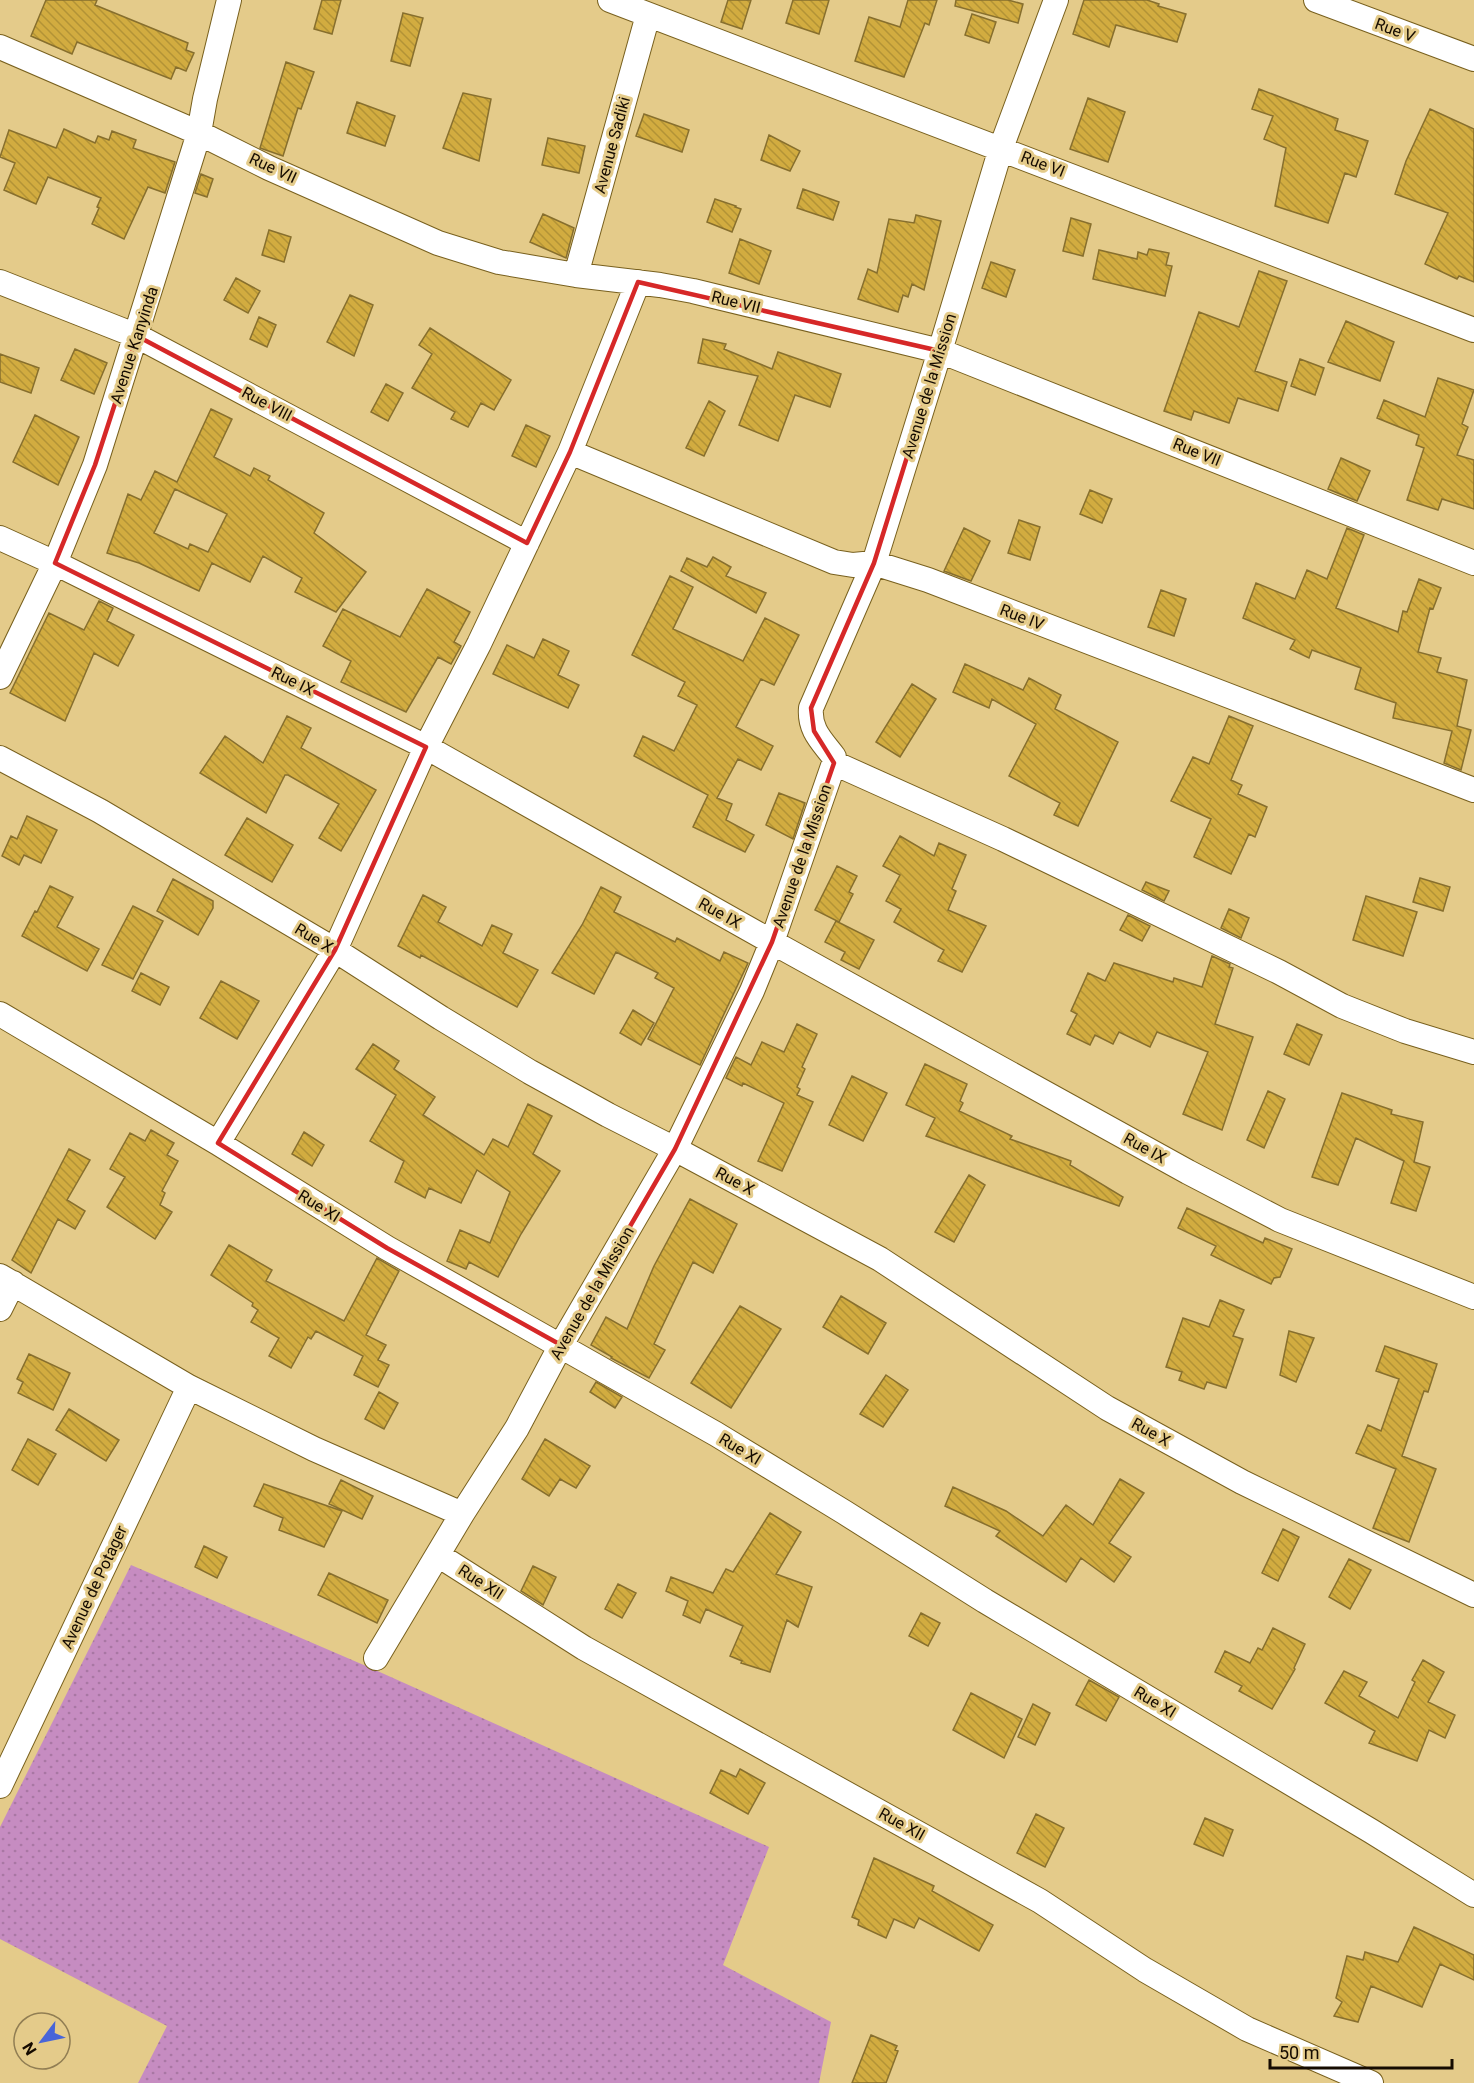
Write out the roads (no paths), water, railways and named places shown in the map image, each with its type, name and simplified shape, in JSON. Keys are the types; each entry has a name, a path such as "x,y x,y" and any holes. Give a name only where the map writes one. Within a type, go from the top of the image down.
{"street":[{"name":"Avenue Kanyinda","path":"0,677 55,563 95,465 199,133 229,0"},
{"name":"Rue VI","path":"610,0 1474,330"},
{"name":"Avenue de la Mission","path":"376,1658 462,1514 517,1428 561,1345 675,1149 742,1012 772,942 834,763 834,757 814,731 811,708 874,563 1001,148 1056,0"},
{"name":"Rue V","path":"1316,0 1474,59"},
{"name":"Avenue Sadiki","path":"576,275 648,15"},
{"name":"Rue VII","path":"0,47 199,133 269,168 438,243 499,262 693,291 940,351 1474,562"},
{"name":"Rue VIII","path":"0,282 137,336 527,543"},
{"path":"218,1143 335,950 426,747 479,644 570,452 638,282"},
{"name":"Rue IV","path":"570,452 834,562 853,565 874,563 928,580 1474,790"},
{"name":"Rue IX","path":"0,538 426,747 772,942 1188,1172 1280,1220 1474,1297"},
{"name":"Rue X","path":"0,758 100,811 335,950 530,1072 880,1259 1107,1408 1242,1482 1474,1594"},
{"path":"834,763 1003,839 1237,951 1342,1006 1405,1031 1474,1052"},
{"name":"Rue XI","path":"0,1014 218,1143 387,1248 725,1440 995,1607 1361,1824 1474,1895"},
{"path":"0,1309 6,1279 189,1387 314,1449 462,1514"},
{"name":"Avenue de Potager","path":"0,1786 189,1387"},
{"name":"Rue XII","path":"438,1555 584,1648 1040,1901 1145,1970 1247,2029 1371,2083"}]}
